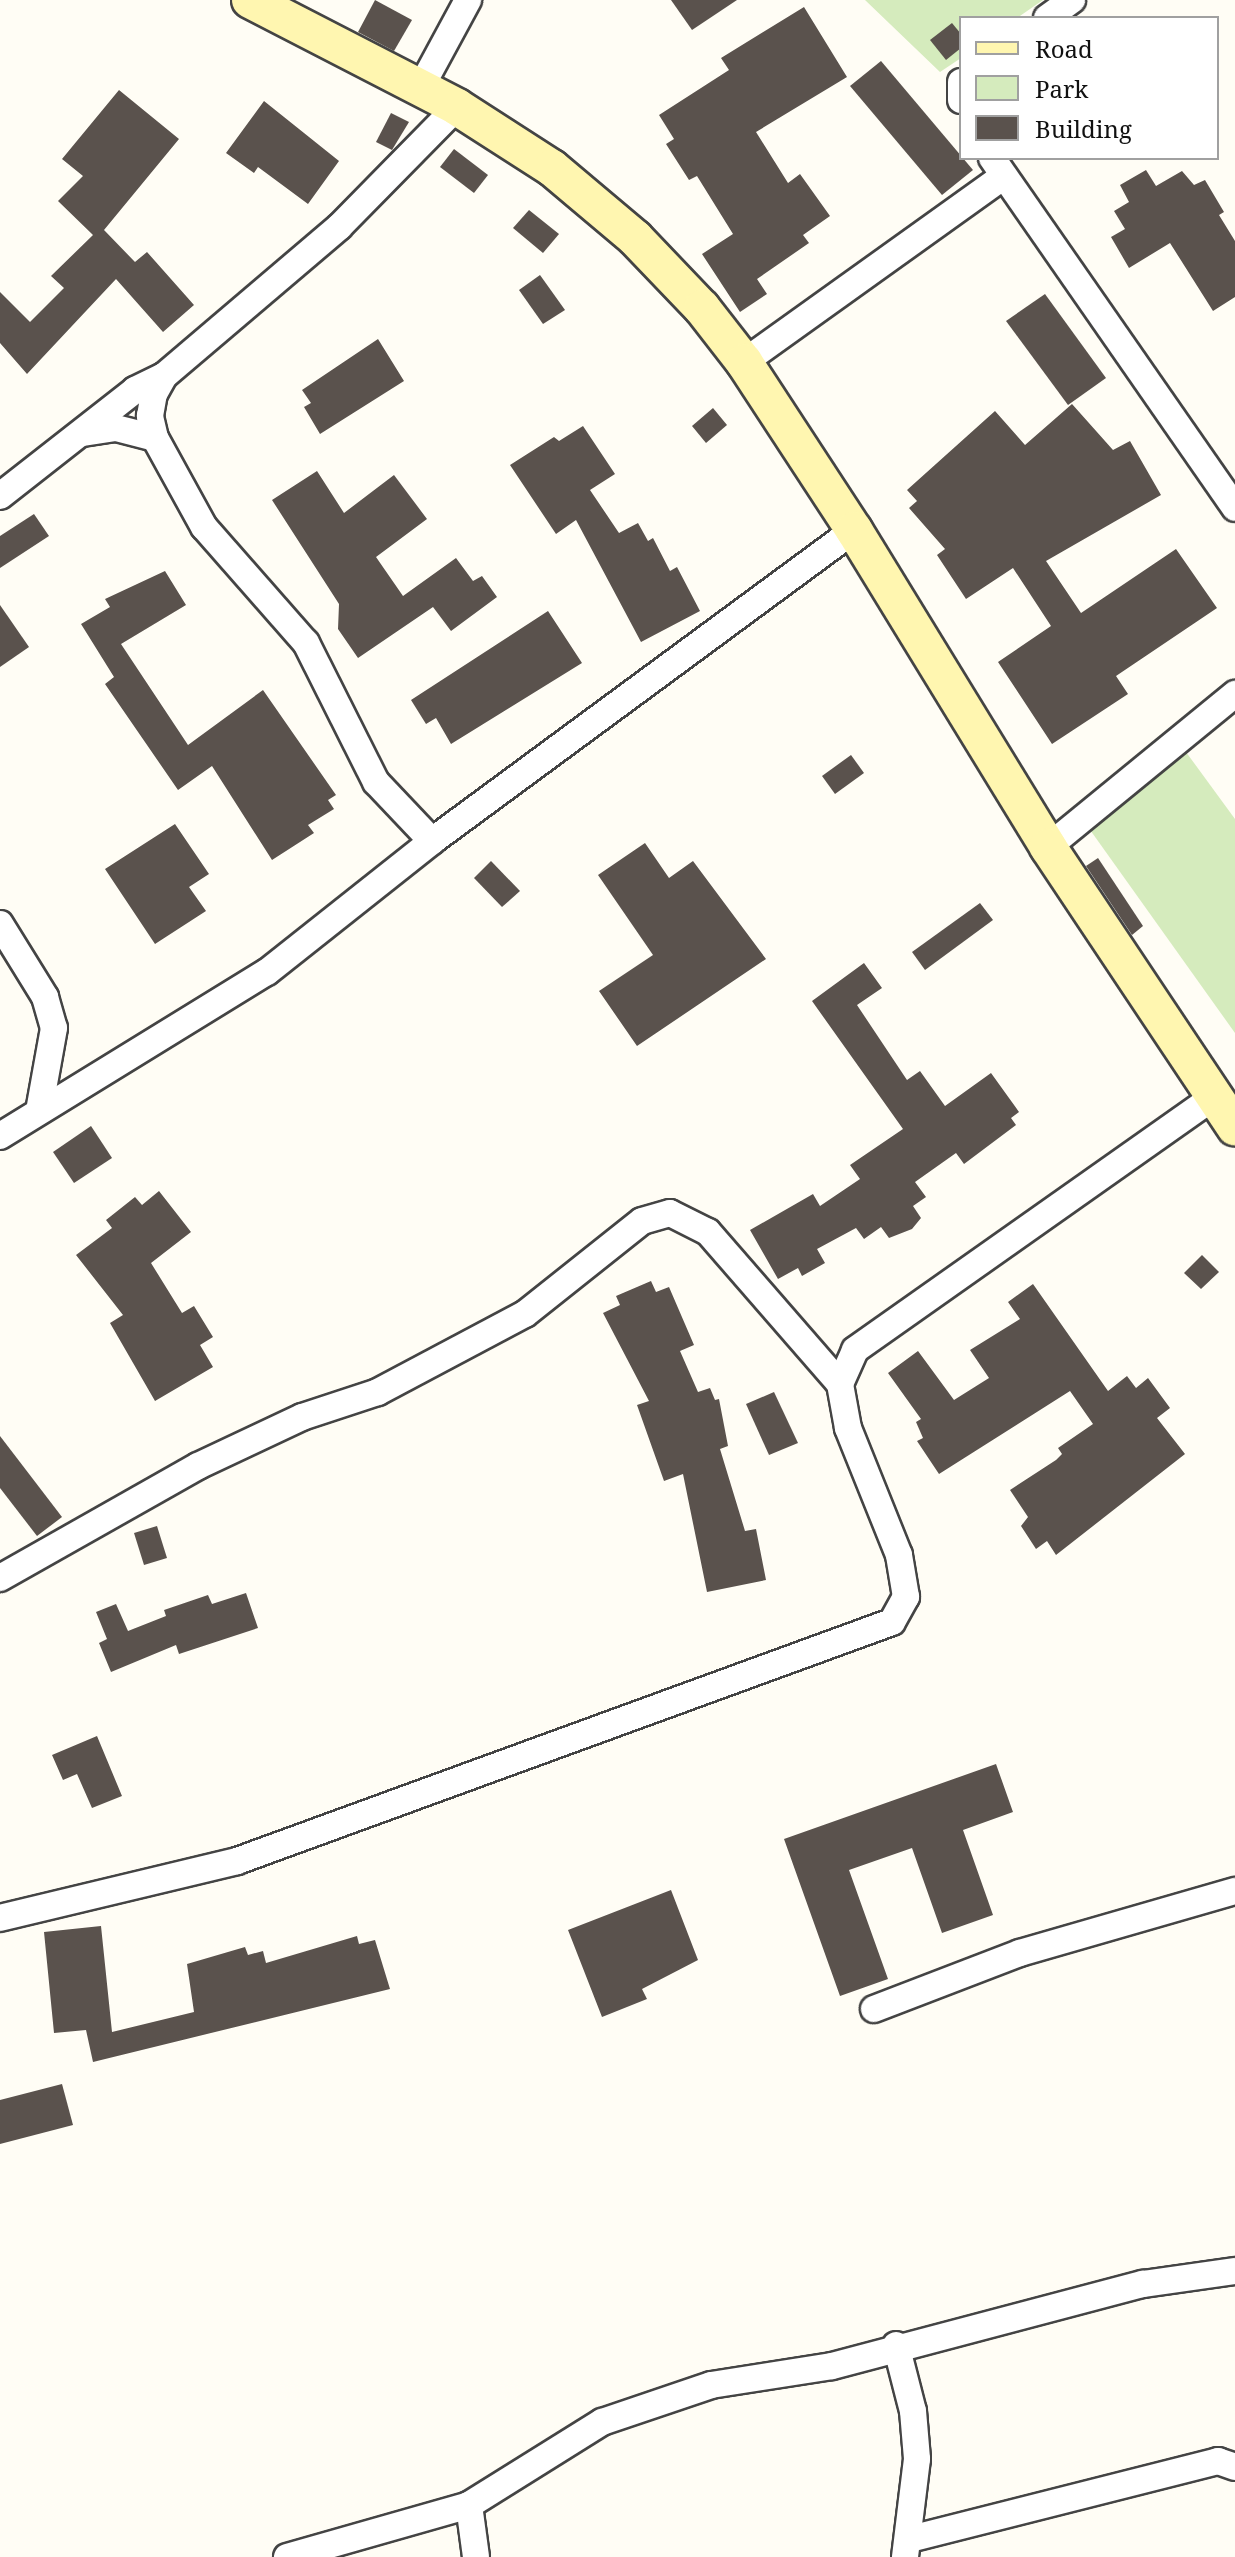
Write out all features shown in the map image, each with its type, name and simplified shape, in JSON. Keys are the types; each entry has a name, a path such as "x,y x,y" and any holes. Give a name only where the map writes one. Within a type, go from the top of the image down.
{"street":[{"path":"250,0 457,107 552,168 635,238 744,362 854,530 1048,847 1235,1127"},
{"path":"421,87 468,0"},
{"path":"1050,16 1072,0"},
{"path":"0,496 135,390 164,376 339,227 457,107"},
{"path":"744,362 997,168 1235,508"},
{"path":"164,376 154,394 150,416 155,438 204,527 306,643 376,782 432,841"},
{"path":"83,433 116,428 155,438"},
{"path":"0,1136 267,972 432,841 854,530"},
{"path":"1048,847 1235,694"},
{"path":"0,924 45,997 54,1028 39,1111"},
{"path":"840,1384 855,1350 1214,1097"},
{"path":"0,1578 198,1466 302,1417 378,1392 525,1314 642,1221 670,1213 708,1232 840,1384 848,1428 899,1555 906,1597 892,1622 237,1861 0,1918"},
{"path":"874,2009 1020,1953 1235,1891"},
{"path":"287,2557 469,2505 602,2422 711,2385 832,2366 896,2345 1143,2284 1235,2271"},
{"path":"896,2345 913,2411 917,2459 908,2548 1218,2461 1235,2467"},
{"path":"469,2505 476,2557"}],"green space":[{"path":"865,0 1043,0 1020,16 959,16 959,59 940,72"},
{"path":"1186,752 1235,819 1235,1033 1083,820"}],"building":[{"path":"375,0 412,20 394,51 358,32"},
{"path":"671,0 737,0 692,30"},
{"path":"804,7 847,77 756,132 788,183 800,174 830,216 803,235 809,243 757,279 767,294 740,312 702,254 733,234 697,176 689,180 666,144 674,139 659,115 729,70 721,58"},
{"path":"952,23 959,32 959,50 946,60 930,40"},
{"path":"881,61 959,153 959,160 965,160 973,170 942,195 850,86"},
{"path":"119,90 179,139 104,230 135,262 147,252 194,305 163,332 116,279 27,374 0,343 0,292 30,322 64,288 51,276 93,235 58,201 83,176 62,159"},
{"path":"264,101 339,161 308,204 258,167 254,173 226,153"},
{"path":"391,113 409,122 392,150 376,142"},
{"path":"454,149 488,175 474,193 440,167"},
{"path":"1146,170 1156,186 1182,171 1194,185 1205,180 1224,212 1219,215 1235,241 1235,297 1213,311 1170,243 1129,268 1111,237 1125,229 1114,211 1129,202 1120,185"},
{"path":"529,210 559,234 543,253 513,228"},
{"path":"540,275 565,310 543,324 519,290"},
{"path":"1045,294 1106,378 1068,405 1006,321"},
{"path":"378,339 404,381 320,434 304,407 311,403 302,390"},
{"path":"1072,404 1113,450 1130,441 1161,495 1046,561 1081,613 1176,549 1217,608 1116,676 1128,694 1052,744 998,662 1051,626 1013,568 966,599 937,555 945,549 909,508 917,501 907,490 995,411 1025,445"},
{"path":"713,408 727,425 706,443 692,426"},
{"path":"583,426 615,474 590,490 619,533 638,523 648,541 653,538 670,571 677,567 700,611 641,642 576,520 556,534 510,465 554,437 559,441"},
{"path":"317,471 344,513 394,475 427,519 376,557 403,596 456,558 473,581 482,576 497,597 451,631 433,607 358,658 338,629 339,604 272,500"},
{"path":"34,514 49,536 0,568 0,536"},
{"path":"165,571 186,605 121,644 188,745 263,690 336,795 328,800 334,809 308,825 314,833 272,860 212,766 178,790 105,684 114,677 81,624 110,607 105,599"},
{"path":"0,605 29,647 0,667"},
{"path":"548,611 582,663 451,744 436,718 426,724 411,700"},
{"path":"851,755 864,773 835,794 822,776"},
{"path":"175,824 209,874 189,887 206,911 155,944 105,869"},
{"path":"645,843 669,878 693,861 766,959 637,1046 599,991 653,955 598,875"},
{"path":"1098,858 1143,926 1132,935 1086,866"},
{"path":"491,861 520,891 502,907 474,878"},
{"path":"980,903 993,920 925,970 912,952"},
{"path":"864,963 882,988 857,1005 907,1080 920,1071 945,1106 991,1073 1019,1112 1011,1118 1016,1125 964,1164 956,1153 915,1182 926,1197 913,1206 921,1218 912,1229 889,1238 881,1227 864,1239 856,1228 817,1249 825,1263 802,1276 798,1268 778,1279 750,1230 813,1194 820,1206 860,1179 850,1165 903,1129 812,1001"},
{"path":"91,1126 112,1158 74,1183 53,1152"},
{"path":"159,1191 191,1232 151,1263 182,1313 194,1306 213,1337 200,1345 213,1367 155,1401 110,1323 123,1315 76,1255 112,1228 106,1220 135,1197 142,1205"},
{"path":"1202,1255 1219,1272 1201,1289 1184,1273"},
{"path":"651,1281 656,1292 669,1287 694,1345 680,1351 698,1392 710,1388 715,1400 719,1399 728,1446 720,1449 745,1531 756,1529 766,1580 707,1592 683,1474 664,1481 637,1405 649,1401 603,1313 620,1305 616,1296"},
{"path":"1033,1284 1108,1391 1127,1376 1136,1388 1148,1378 1170,1408 1157,1418 1185,1454 1056,1555 1047,1541 1036,1549 1021,1526 1028,1517 1010,1490 1056,1460 1062,1454 1058,1448 1093,1424 1070,1391 939,1474 917,1441 923,1438 916,1422 921,1419 888,1373 918,1351 954,1400 989,1378 970,1350 1020,1319 1008,1302"},
{"path":"774,1392 798,1443 769,1455 746,1404"},
{"path":"0,1436 62,1517 37,1536 0,1488"},
{"path":"157,1526 167,1558 144,1565 134,1533"},
{"path":"246,1593 258,1628 179,1654 176,1645 111,1672 99,1643 107,1639 96,1612 116,1604 128,1631 166,1616 164,1610 208,1595 212,1604"},
{"path":"97,1736 122,1796 92,1808 77,1774 63,1780 52,1755"},
{"path":"996,1764 1013,1812 963,1830 993,1915 942,1933 912,1848 849,1870 888,1979 840,1996 784,1839"},
{"path":"671,1890 698,1960 642,1989 647,1999 602,2017 568,1930"},
{"path":"101,1926 112,2032 194,2012 187,1964 245,1947 248,1955 263,1951 266,1963 357,1936 359,1944 375,1940 390,1989 93,2062 86,2030 54,2033 44,1932"},
{"path":"62,2084 73,2125 0,2144 0,2100"}]}
